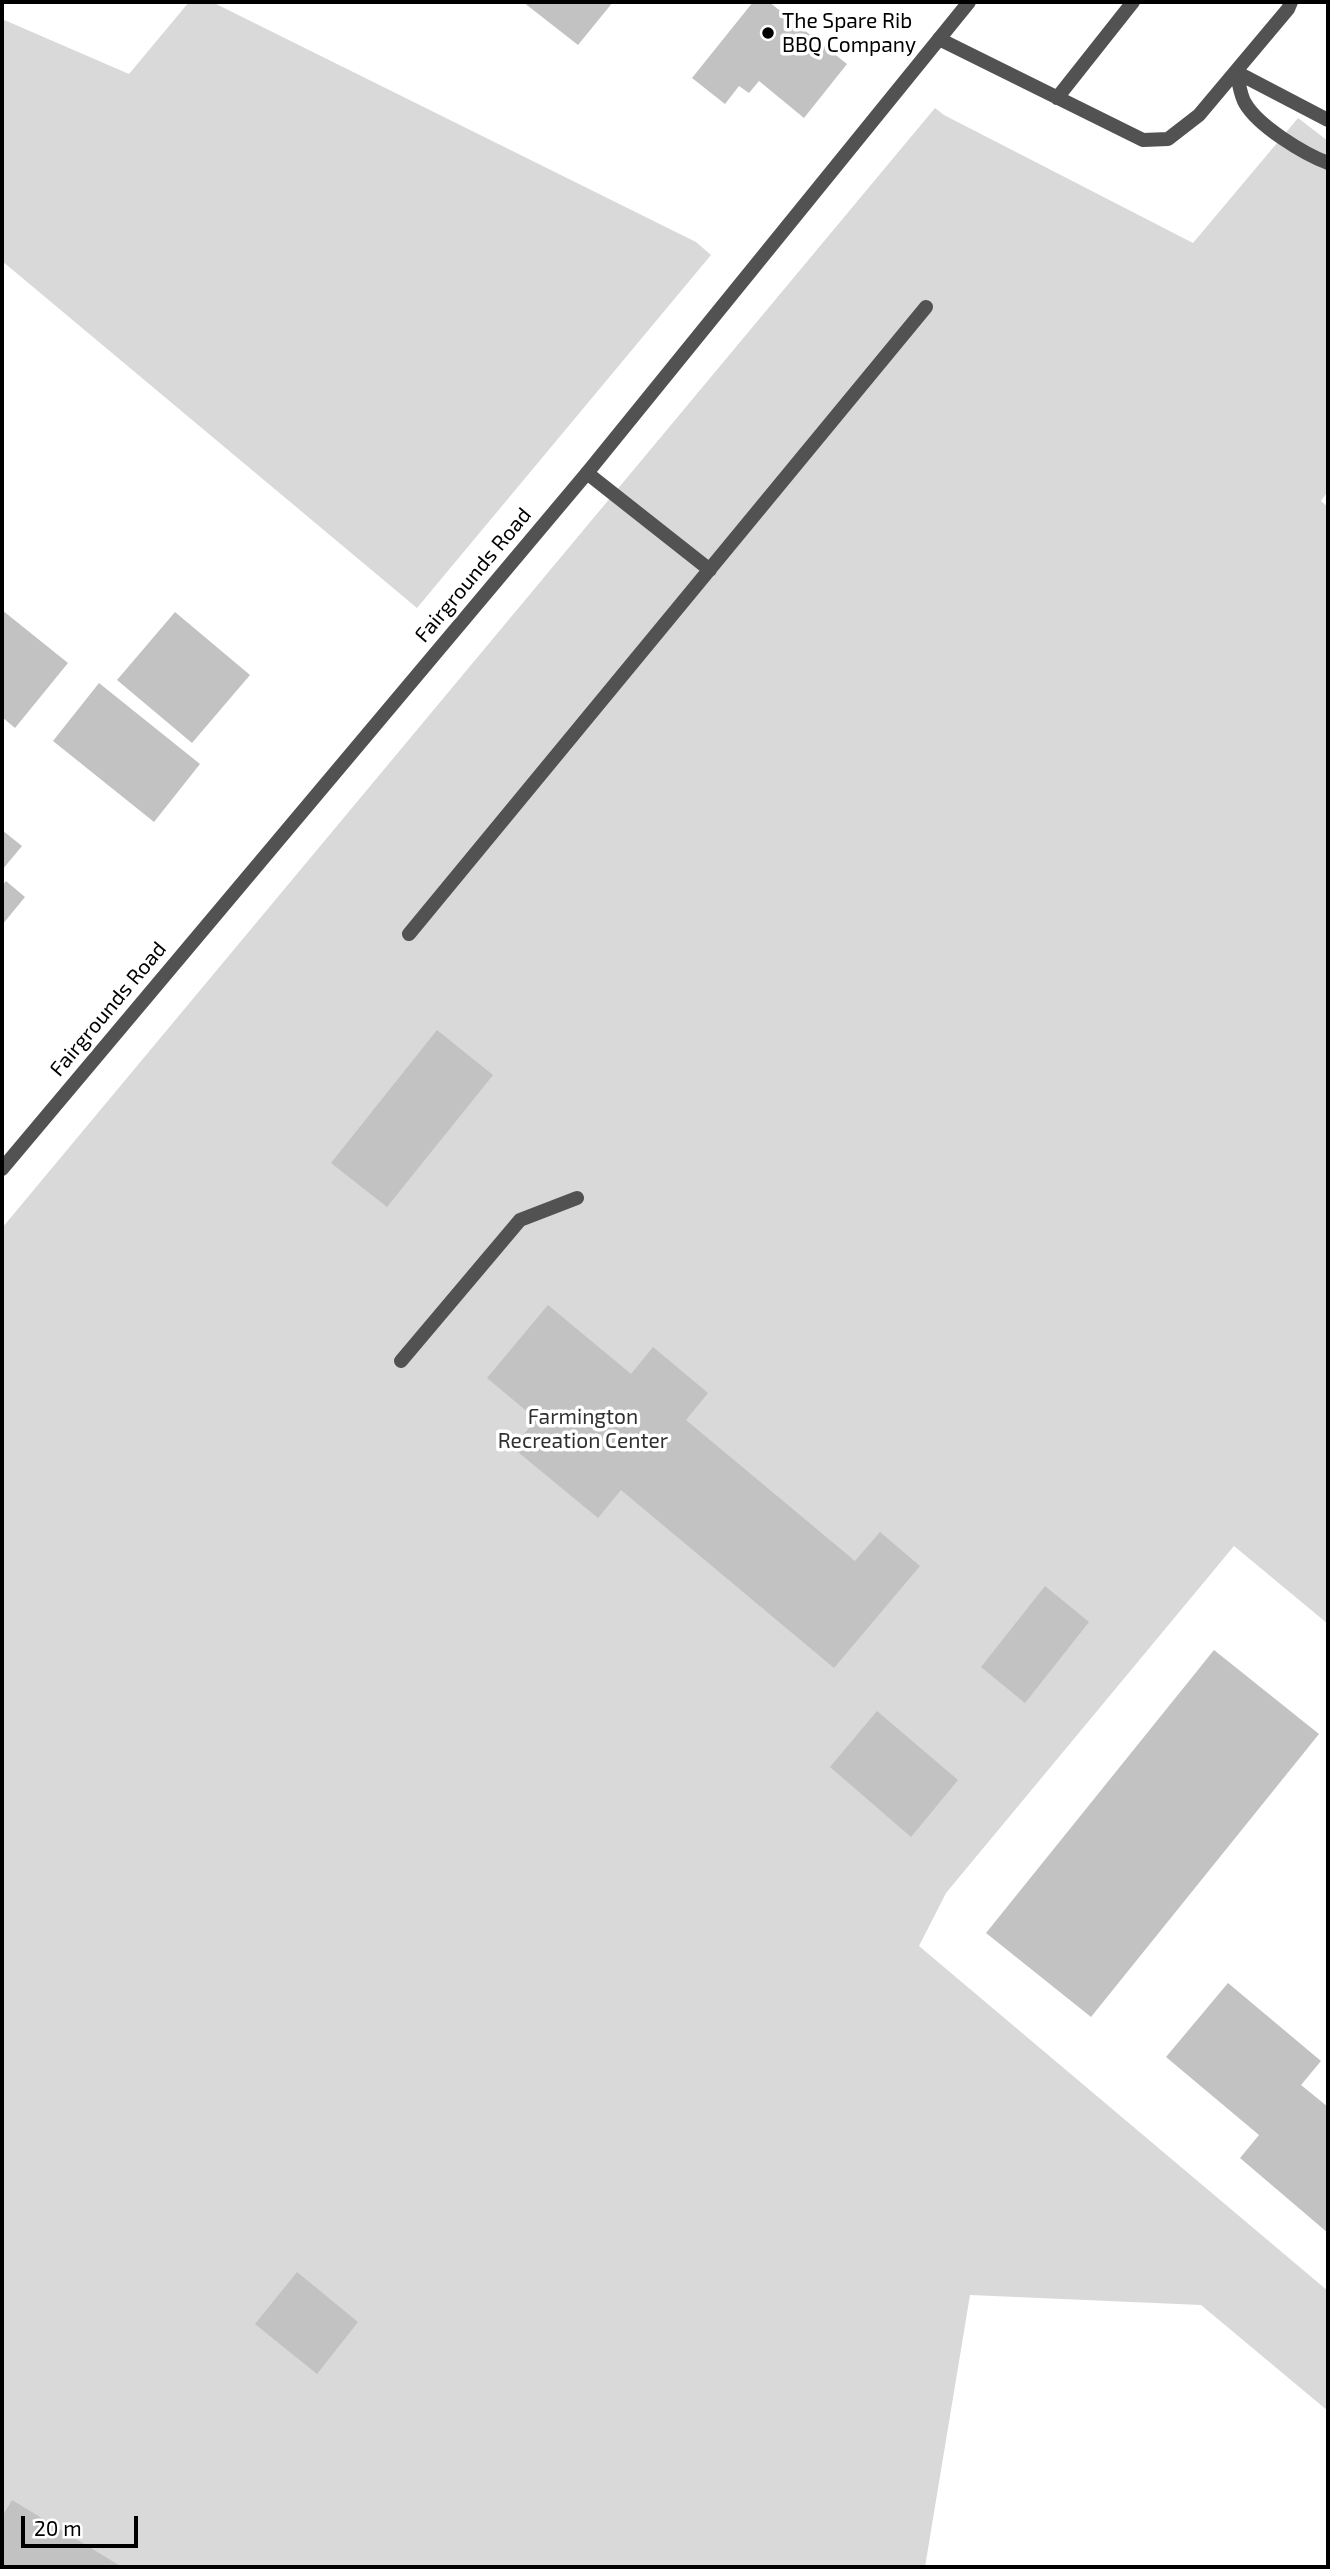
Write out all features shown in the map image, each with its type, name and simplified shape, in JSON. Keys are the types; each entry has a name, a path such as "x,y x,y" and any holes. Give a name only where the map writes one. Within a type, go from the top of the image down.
{"street":[{"name":"Fairgrounds Road","path":"2,1169 587,473 969,2"},
{"path":"1057,98 1133,2"},
{"path":"939,39 1143,140 1168,139 1199,115 1291,2"},
{"path":"1236,72 1328,120"},
{"path":"1236,72 1245,103 1271,130 1315,158 1328,163"},
{"path":"409,934 926,307"},
{"path":"587,473 710,570"},
{"path":"401,1361 520,1220 577,1198"}],"green space":[{"path":"189,2 212,2 696,242 711,255 417,608 2,261 2,19 129,74"},
{"name":"Farmington Recreation Center","path":"935,108 1193,243 1298,118 1328,141 1328,491 1321,501 1328,507 1328,1624 1234,1546 946,1893 919,1946 1328,2291 1328,2411 1201,2305 970,2295 925,2567 2,2567 2,1228"}],"building":[{"path":"523,2 613,2 578,45"},
{"name":"The Spare Rib BBQ Company","path":"753,2 769,2 847,64 804,118 759,81 749,93 739,86 725,104 692,78"},
{"path":"2,610 68,663 15,728 2,717"},
{"path":"175,612 250,675 192,743 117,680"},
{"path":"99,683 200,764 154,822 53,741"},
{"path":"2,830 22,846 2,870"},
{"path":"6,881 25,897 2,925 2,886"},
{"path":"437,1030 493,1075 387,1207 331,1163"},
{"path":"548,1305 631,1374 653,1347 708,1393 686,1420 855,1561 880,1532 920,1566 834,1668 621,1490 598,1518 513,1448 536,1419 487,1378"},
{"path":"1045,1586 1089,1622 1025,1703 981,1667"},
{"path":"1214,1650 1319,1734 1091,2017 986,1933"},
{"path":"877,1711 958,1780 911,1837 830,1767"},
{"path":"1228,1983 1321,2061 1301,2085 1328,2107 1328,2233 1240,2158 1259,2135 1166,2057"},
{"path":"297,2272 358,2322 317,2374 255,2324"},
{"path":"12,2500 122,2567 2,2567 2,2517"}],"place":[{"name":"The Spare Rib BBQ Company","path":"768,33"}]}
